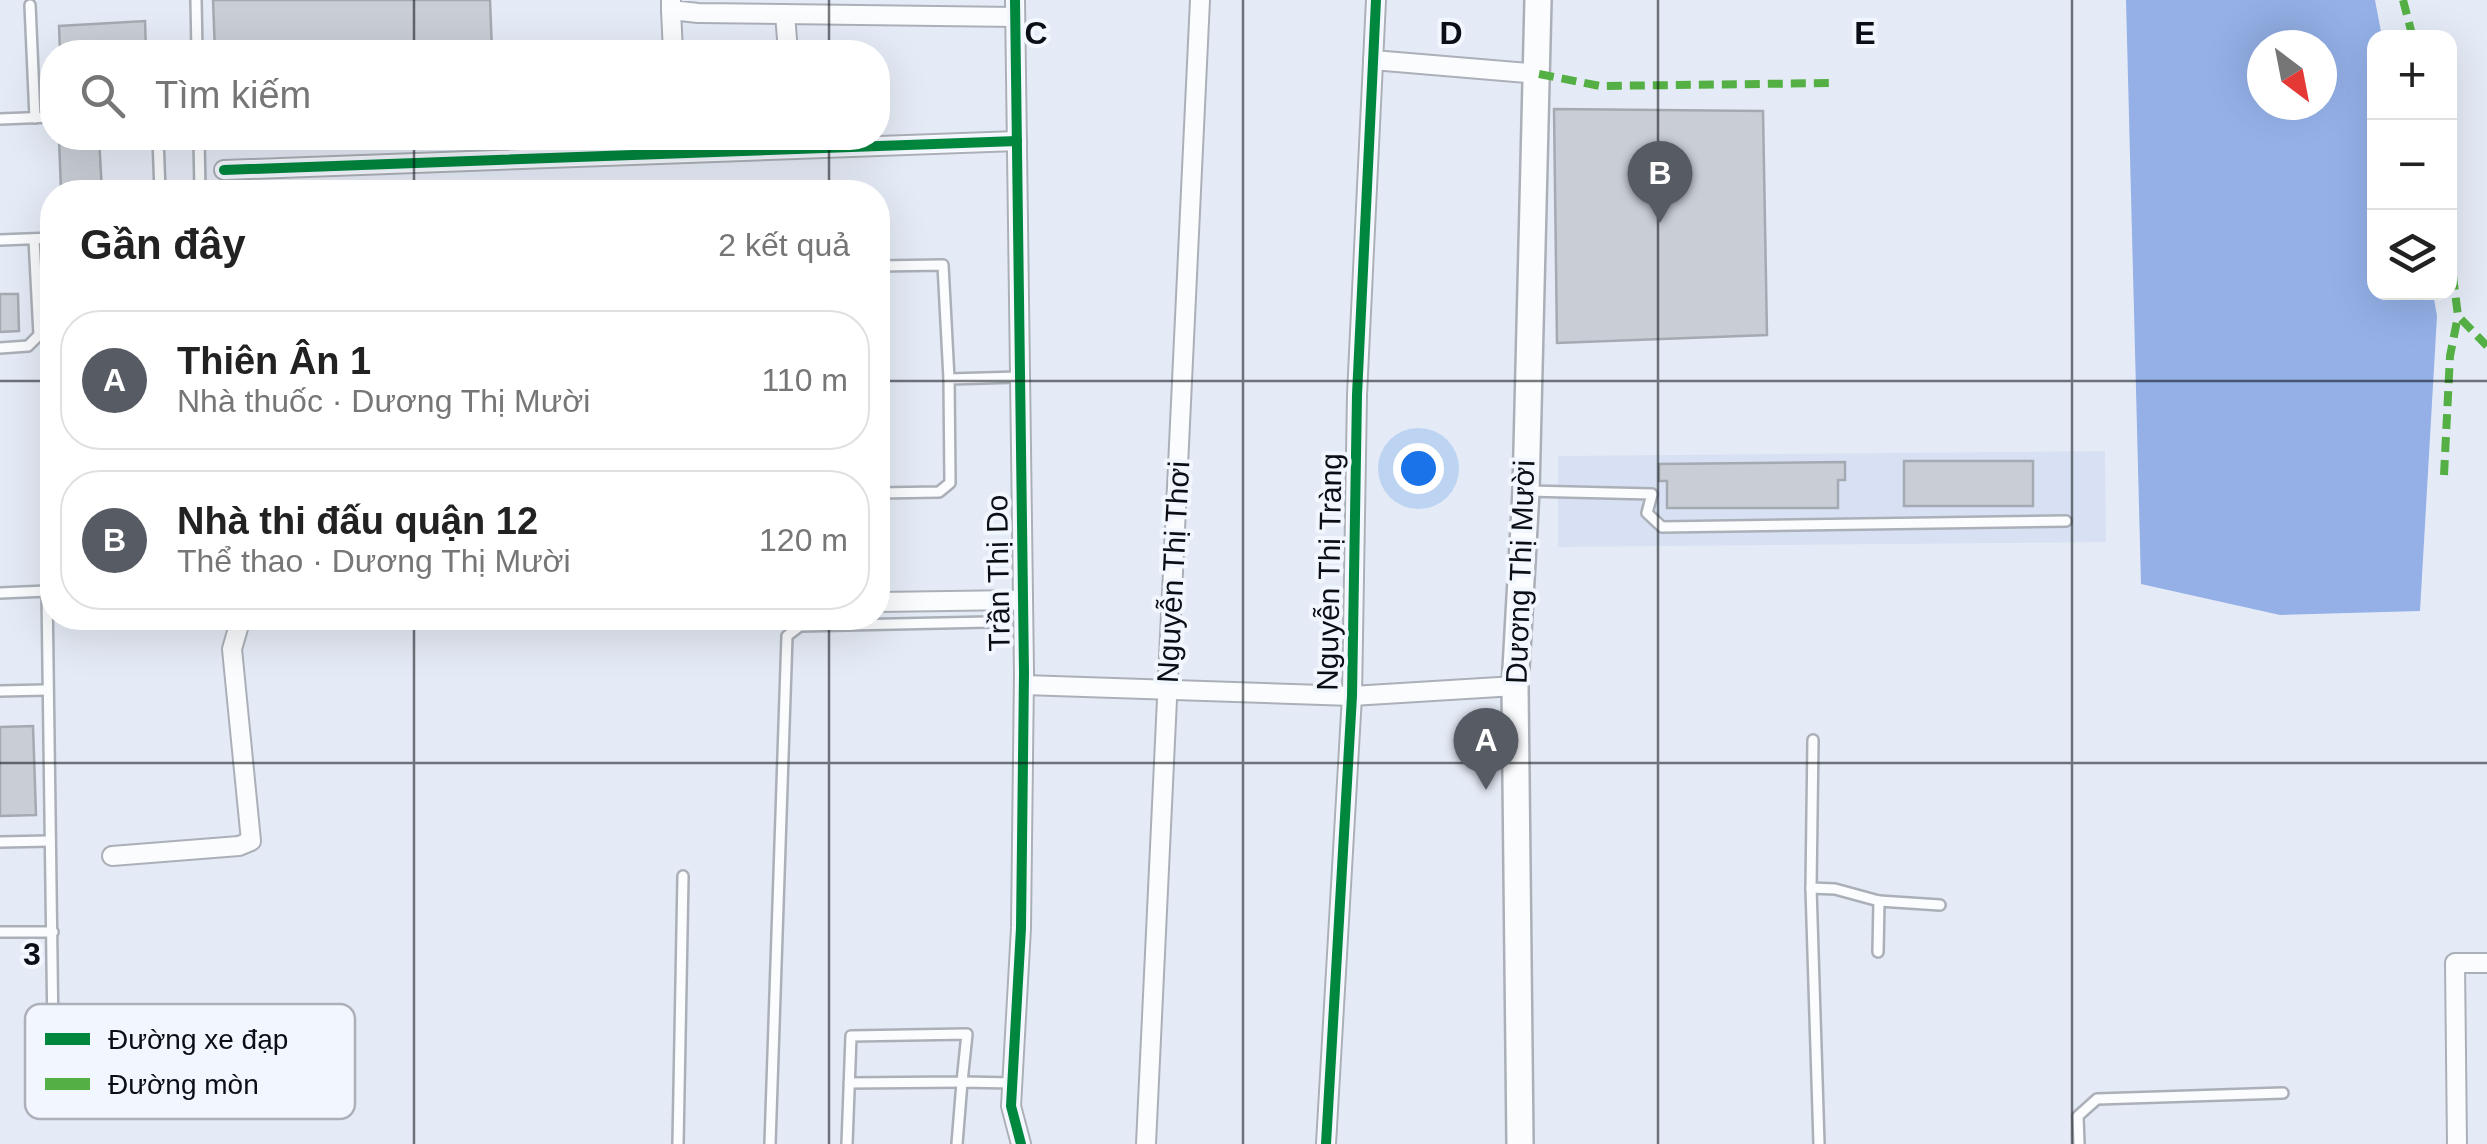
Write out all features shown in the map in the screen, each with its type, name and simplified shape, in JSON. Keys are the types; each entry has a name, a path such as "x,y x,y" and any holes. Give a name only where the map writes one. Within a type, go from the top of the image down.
{"street":[{"name":"Nguyễn Thị Thơi","path":"1146,1144 1200,0"},
{"name":"Nguyễn Thị Tràng","path":"1326,1144 1352,696 1358,395 1376,0"},
{"name":"Dương Thị Mười","path":"1520,1144 1516,686 1526,491 1524,423 1538,0"},
{"path":"672,40 671,5 785,14 1015,9"},
{"name":"Trần Thị Do","path":"1015,9 1024,686 1020,928 1010,1106 1019,1143"},
{"path":"785,14 787,40"},
{"path":"1373,60 1538,74"},
{"path":"890,142 1017,141"},
{"path":"224,170 586,150"},
{"path":"890,602 1023,600"},
{"path":"112,856 240,846 251,841 232,649 238,630"},
{"path":"1024,686 1352,696 1516,686"},
{"path":"2457,1144 2455,963 2487,963"}],"lane":[{"path":"196,0 197,40"},
{"path":"30,5 36,118"},
{"path":"0,119 40,118"},
{"path":"158,150 160,180"},
{"path":"199,150 200,180"},
{"path":"0,348 28,346 40,335 34,239"},
{"path":"0,240 40,239"},
{"path":"890,266 943,264 950,483 939,492 890,493"},
{"path":"949,379 1020,377"},
{"path":"1526,491 1652,494 1647,513 1662,527 2066,521"},
{"path":"0,593 40,591"},
{"path":"890,624 990,622"},
{"path":"46,630 53,1004"},
{"path":"770,1144 787,636 795,630"},
{"path":"0,691 46,690"},
{"path":"1813,740 1811,888 1818,1144"},
{"path":"0,842 50,841"},
{"path":"678,1144 683,876"},
{"path":"1811,888 1835,888 1879,901 1940,905"},
{"path":"1878,952 1879,901"},
{"path":"0,932 53,932"},
{"path":"847,1144 852,1036 968,1034 957,1144"},
{"path":"849,1083 1012,1083"},
{"path":"2079,1144 2078,1116 2097,1100 2282,1093"}],"shaded area":[{"path":"2105,451 2106,542 1558,547 1558,456"}],"water":[{"path":"2126,0 2375,0 2381,30 2367,30 2367,300 2434,300 2437,316 2420,611 2280,615 2141,584"}],"building":[{"path":"213,0 490,0 492,40 215,40"},
{"path":"145,21 146,40 60,40 59,26"},
{"path":"1554,109 1763,111 1767,335 1557,343"},
{"path":"59,150 100,150 101,180 61,180"},
{"path":"0,294 18,294 19,331 0,332"},
{"path":"1904,461 2033,461 2033,506 1904,506"},
{"path":"1845,462 1845,480 1838,480 1838,508 1667,508 1667,481 1659,481 1659,464"},
{"path":"33,726 36,815 0,816 0,727"}],"marked path":[{"path":"2403,0 2411,30"},
{"path":"1539,74 1600,86 1835,83"},
{"path":"2456,300 2458,316 2487,346"},
{"path":"2444,475 2450,356 2458,316"}],"cycle path":[{"path":"1015,0 1024,673 1021,928 1011,1106 1021,1144"},
{"path":"1326,1144 1352,696 1357,395 1376,0"},
{"path":"890,146 1017,141"},
{"path":"224,170 771,150"}],"place":[{"name":"Nhà thi đấu quận 12","path":"1660,223"},
{"name":"Thiên Ân 1","path":"1486,790"}]}
